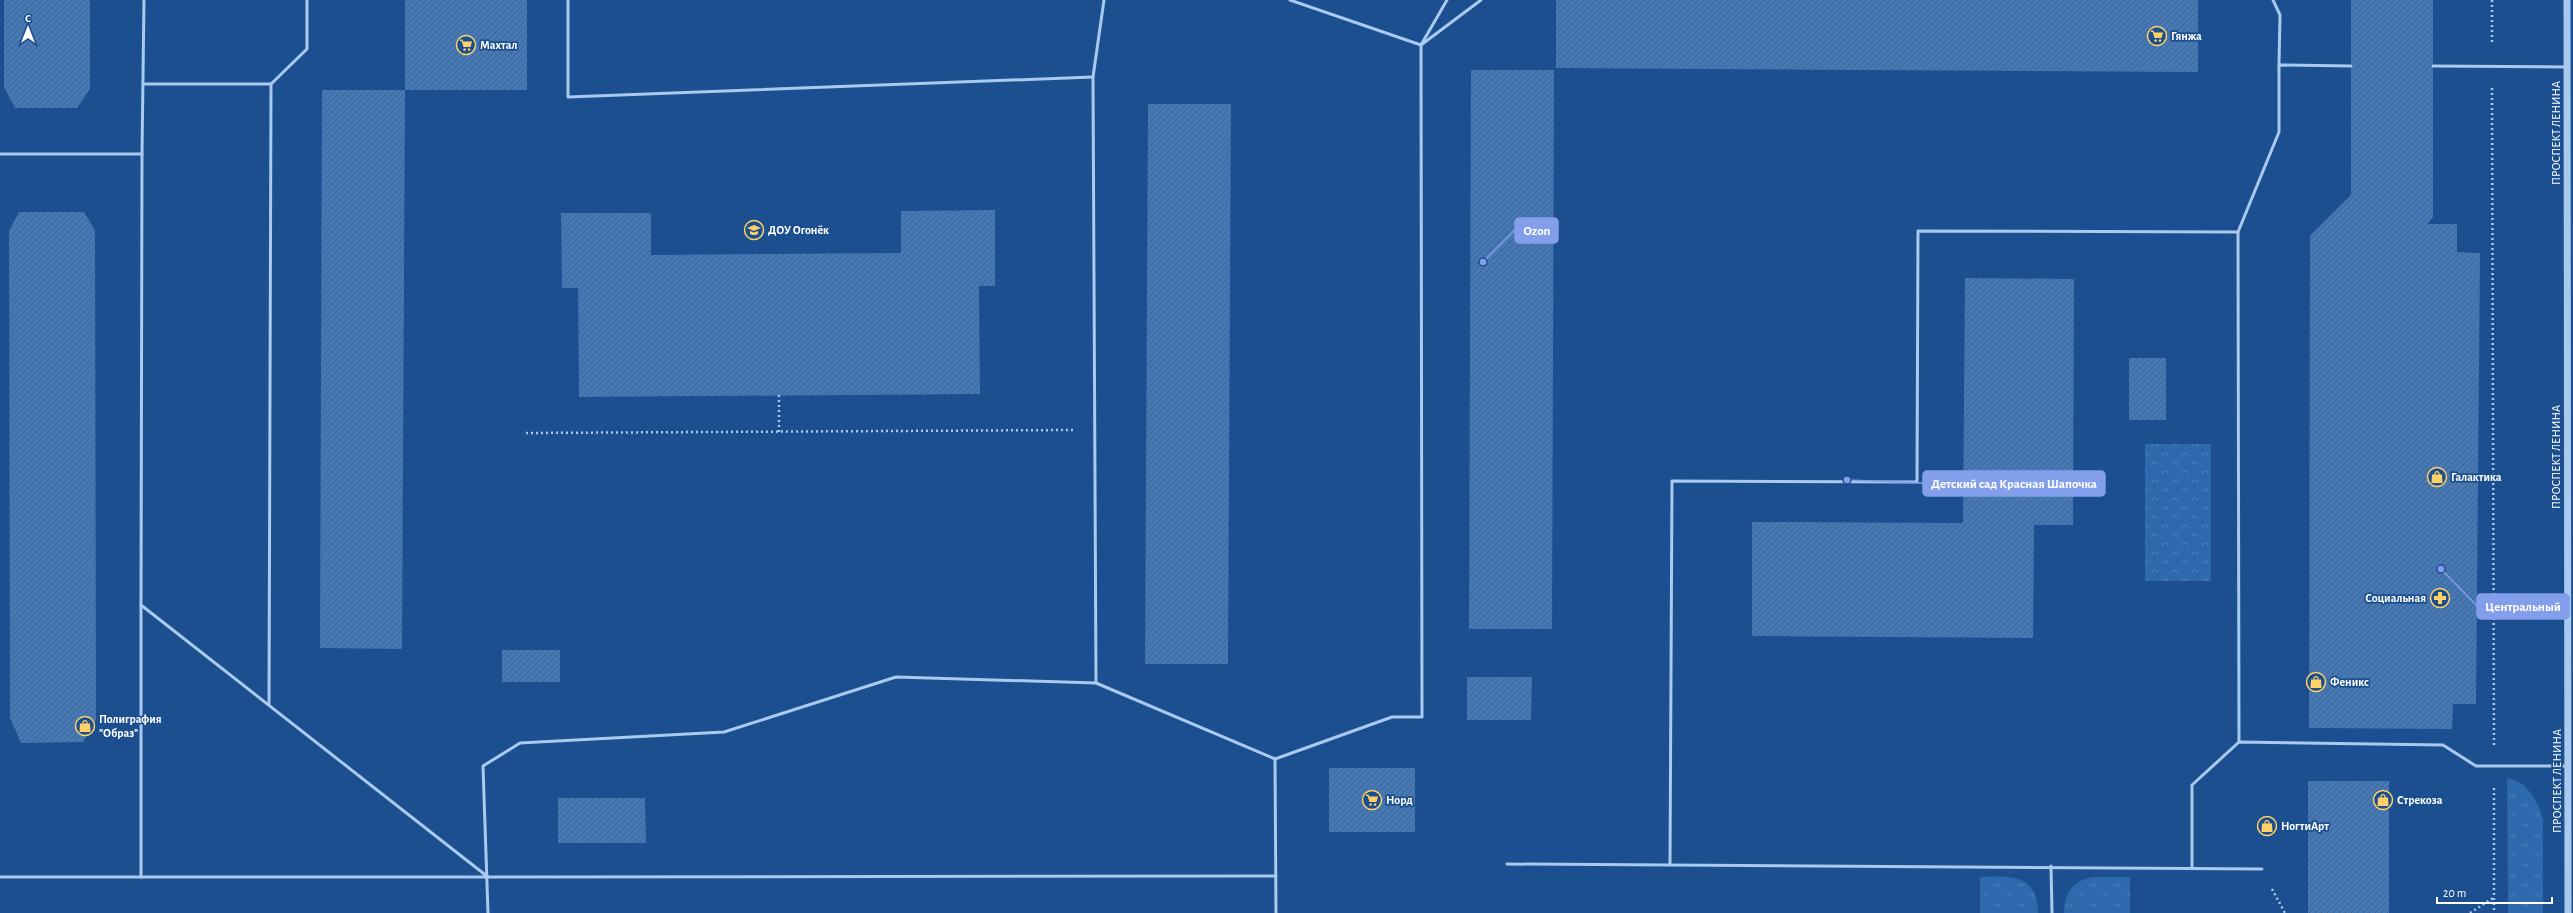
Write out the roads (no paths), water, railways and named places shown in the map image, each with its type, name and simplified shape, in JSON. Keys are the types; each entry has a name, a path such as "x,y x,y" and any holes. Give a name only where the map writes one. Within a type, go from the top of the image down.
{"street":[{"name":"ПРОСПЕКТ ЛЕНИНА","path":"2567,0 2568,913"}],"lane":[{"path":"141,876 142,154 144,0"},
{"path":"143,84 271,84 307,49 307,0"},
{"path":"568,0 568,97 1093,77"},
{"path":"1096,683 1093,77 1104,0"},
{"path":"1290,0 1421,46"},
{"path":"488,913 488,876 483,766 520,743 724,732 896,677 1096,683 1276,759 1392,717 1422,717 1421,46 1446,0"},
{"path":"1421,46 1481,0"},
{"path":"2239,742 2238,232 2279,132 2280,15 2273,0"},
{"path":"2279,65 2351,66"},
{"path":"2433,66 2567,67"},
{"path":"269,705 271,84"},
{"path":"0,154 142,154"},
{"path":"1670,865 1672,481 1917,482 1918,231 2238,232"},
{"path":"141,605 488,876"},
{"path":"2192,868 2192,785 2239,742 2443,744 2476,766 2568,766"},
{"path":"1276,759 1276,913"},
{"path":"1507,864 2052,866 2262,869"},
{"path":"2052,866 2052,913"},
{"path":"0,876 1276,876"}],"place":[{"name":"Гянжа","path":"2157,36"},
{"name":"Махтал","path":"466,45"},
{"name":"ДОУ Огонёк","path":"754,230"},
{"name":"Ozon","path":"1483,262"},
{"name":"Галактика","path":"2437,477"},
{"name":"Детский сад Красная Шапочка","path":"1847,480"},
{"name":"Центральный","path":"2441,569"},
{"name":"Социальная","path":"2440,598"},
{"name":"Феникс","path":"2316,682"},
{"name":"Полиграфия \"Образ\"","path":"85,726"},
{"name":"Норд","path":"1372,800"},
{"name":"Стрекоза","path":"2383,800"},
{"name":"НогтиАрт","path":"2267,826"}]}
